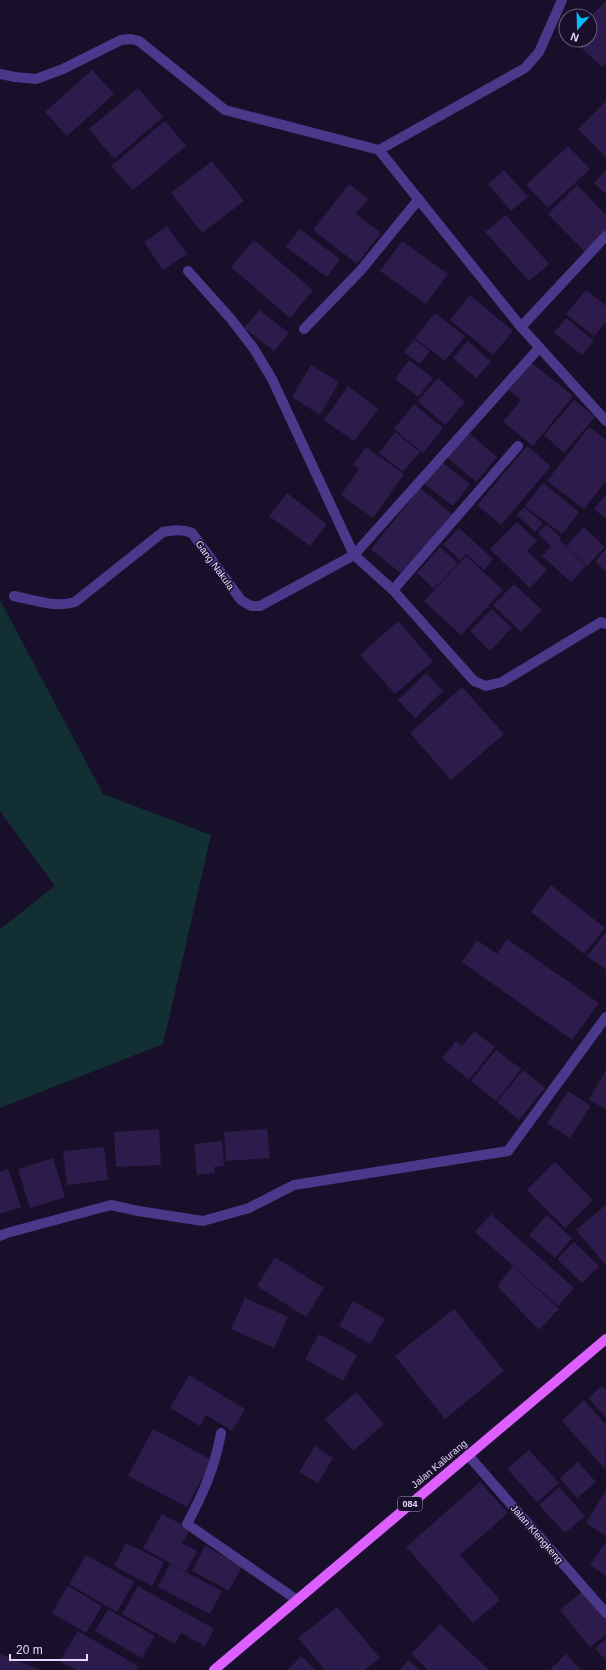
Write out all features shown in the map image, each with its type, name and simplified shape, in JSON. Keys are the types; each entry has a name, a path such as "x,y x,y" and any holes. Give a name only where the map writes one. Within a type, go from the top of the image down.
{"main road":[{"name":"Jalan Kaliurang","path":"214,1670 606,1339"}],"street":[{"path":"379,150 524,68 539,52 562,0"},
{"path":"0,74 36,79 63,69 121,40 131,39 139,41 226,110 379,150 521,327 606,421"},
{"path":"304,329 361,270 419,199"},
{"path":"521,327 606,236"},
{"path":"188,271 231,319 254,349 272,379 354,555 393,590 474,681 486,686 502,682 601,622 606,624"},
{"name":"Gang Nakula","path":"14,596 66,605 75,602 163,532 185,530 192,533 241,600 251,606 260,606 354,555 539,348"},
{"path":"393,590 518,446"},
{"path":"0,1236 112,1205 138,1211 203,1221 249,1208 294,1185 508,1151 606,1017"},
{"path":"221,1433 212,1470 202,1496 187,1524 297,1600"},
{"name":"Jalan Klengkeng","path":"468,1455 606,1613"}],"green space":[{"path":"0,600 103,794 211,835 163,1044 0,1108 0,929 55,886 0,811"}],"building":[{"path":"606,1 606,63 602,67 582,48 598,48 598,9"},
{"path":"92,70 114,94 67,136 45,112"},
{"path":"138,88 163,117 114,159 89,129"},
{"path":"606,101 606,157 578,129"},
{"path":"165,121 186,146 133,190 111,166"},
{"path":"568,146 590,169 548,208 526,185"},
{"path":"212,161 244,201 202,233 171,193"},
{"path":"504,170 528,197 511,211 488,184"},
{"path":"606,170 606,194 594,183"},
{"path":"349,184 368,199 356,214 381,233 357,264 313,230"},
{"path":"577,185 606,215 606,234 586,253 548,214"},
{"path":"506,215 549,264 529,281 485,232"},
{"path":"167,226 187,254 163,270 144,242"},
{"path":"300,229 340,259 327,277 286,247"},
{"path":"254,240 313,290 290,318 231,267"},
{"path":"402,241 448,274 426,304 380,271"},
{"path":"586,290 606,306 606,322 594,336 566,314"},
{"path":"470,295 513,331 493,355 450,320"},
{"path":"259,310 289,333 274,351 244,328"},
{"path":"435,313 465,336 445,361 415,338"},
{"path":"566,318 594,341 582,355 554,333"},
{"path":"414,339 430,351 420,364 404,352"},
{"path":"468,341 491,362 476,378 453,358"},
{"path":"409,360 433,378 418,397 395,379"},
{"path":"531,362 573,396 533,446 503,422 521,400 509,390"},
{"path":"311,365 339,382 320,415 292,397"},
{"path":"438,378 465,402 445,425 418,401"},
{"path":"348,386 378,409 354,441 324,420"},
{"path":"574,400 595,417 564,453 544,435"},
{"path":"414,404 443,428 423,453 394,429"},
{"path":"589,427 606,440 606,481 584,509 547,481"},
{"path":"395,432 420,452 403,472 379,453"},
{"path":"468,432 497,457 476,482 447,457"},
{"path":"527,446 551,466 501,525 477,505"},
{"path":"366,447 404,474 373,518 341,495 359,469 353,465"},
{"path":"441,462 470,484 453,506 424,484"},
{"path":"543,483 579,512 562,534 525,506"},
{"path":"420,488 452,514 403,575 371,549"},
{"path":"287,493 327,524 310,546 269,516"},
{"path":"606,495 606,519 594,509"},
{"path":"524,507 543,523 535,532 517,515"},
{"path":"517,522 537,541 527,551 547,570 530,588 490,549"},
{"path":"546,524 561,538 559,540 586,566 571,582 542,556 551,546 538,533"},
{"path":"584,527 605,547 587,566 566,546"},
{"path":"459,528 493,559 484,570 466,554 460,560 443,545"},
{"path":"440,547 458,563 434,589 417,573"},
{"path":"606,549 606,571 595,562"},
{"path":"466,556 503,590 461,635 424,601"},
{"path":"514,584 542,610 521,632 493,605"},
{"path":"492,609 512,628 490,651 470,631"},
{"path":"398,621 433,661 395,694 360,655"},
{"path":"426,673 443,691 415,718 398,700"},
{"path":"462,687 504,734 451,780 410,733"},
{"path":"551,885 605,928 584,954 531,912"},
{"path":"606,932 606,970 587,956"},
{"path":"507,939 599,1003 572,1040 462,962 477,940 497,954"},
{"path":"474,1031 495,1047 469,1080 442,1058 456,1041 462,1046"},
{"path":"496,1050 521,1069 496,1101 471,1081"},
{"path":"523,1070 545,1088 519,1120 497,1102"},
{"path":"606,1070 606,1109 589,1100"},
{"path":"568,1091 591,1106 570,1138 547,1123"},
{"path":"159,1129 161,1165 116,1167 114,1132"},
{"path":"267,1129 270,1158 226,1161 224,1132"},
{"path":"222,1141 224,1166 214,1167 215,1173 197,1175 194,1144"},
{"path":"104,1147 108,1180 67,1185 63,1151"},
{"path":"53,1158 65,1197 30,1208 18,1169"},
{"path":"555,1162 593,1200 565,1228 527,1190"},
{"path":"8,1169 21,1207 0,1214 0,1172"},
{"path":"606,1205 606,1265 576,1230"},
{"path":"491,1214 574,1288 558,1306 475,1232"},
{"path":"547,1215 572,1238 555,1258 529,1235"},
{"path":"574,1242 599,1266 582,1283 557,1259"},
{"path":"275,1257 324,1288 306,1317 257,1286"},
{"path":"513,1266 559,1309 539,1330 497,1286"},
{"path":"245,1298 288,1317 274,1348 231,1329"},
{"path":"353,1301 385,1319 370,1344 339,1326"},
{"path":"454,1309 504,1371 445,1419 395,1356"},
{"path":"319,1334 357,1355 343,1381 305,1359"},
{"path":"189,1375 245,1409 232,1431 206,1415 200,1426 170,1408"},
{"path":"602,1386 606,1390 606,1418 588,1398"},
{"path":"356,1392 384,1424 353,1451 325,1419"},
{"path":"584,1400 606,1425 605,1469 562,1421"},
{"path":"153,1429 212,1460 187,1507 128,1476"},
{"path":"315,1446 333,1458 318,1483 299,1472"},
{"path":"529,1450 559,1483 537,1502 507,1469"},
{"path":"578,1462 596,1482 577,1498 560,1478"},
{"path":"480,1482 508,1513 460,1555 500,1600 473,1623 406,1547"},
{"path":"559,1487 585,1516 565,1533 539,1505"},
{"path":"606,1490 606,1536 586,1523"},
{"path":"162,1514 190,1529 182,1543 197,1551 186,1572 143,1548"},
{"path":"606,1542 606,1576 590,1565"},
{"path":"126,1543 164,1562 152,1586 114,1566"},
{"path":"205,1546 242,1566 229,1591 192,1571"},
{"path":"86,1555 134,1582 117,1612 69,1584"},
{"path":"170,1564 222,1591 210,1614 158,1587"},
{"path":"68,1586 102,1606 86,1633 52,1613"},
{"path":"138,1586 214,1629 205,1646 181,1633 175,1644 122,1614"},
{"path":"584,1590 606,1617 606,1635 590,1647 560,1610"},
{"path":"337,1607 380,1658 365,1670 325,1670 298,1638"},
{"path":"108,1609 155,1636 142,1658 95,1631"},
{"path":"440,1624 489,1670 428,1670 411,1654"},
{"path":"78,1631 138,1666 136,1670 76,1670 60,1661"},
{"path":"606,1639 606,1661 595,1648"},
{"path":"0,1654 33,1667 40,1670 0,1670"},
{"path":"566,1654 581,1670 550,1670"},
{"path":"301,1656 316,1670 288,1670"},
{"path":"409,1660 420,1670 400,1670"}]}
